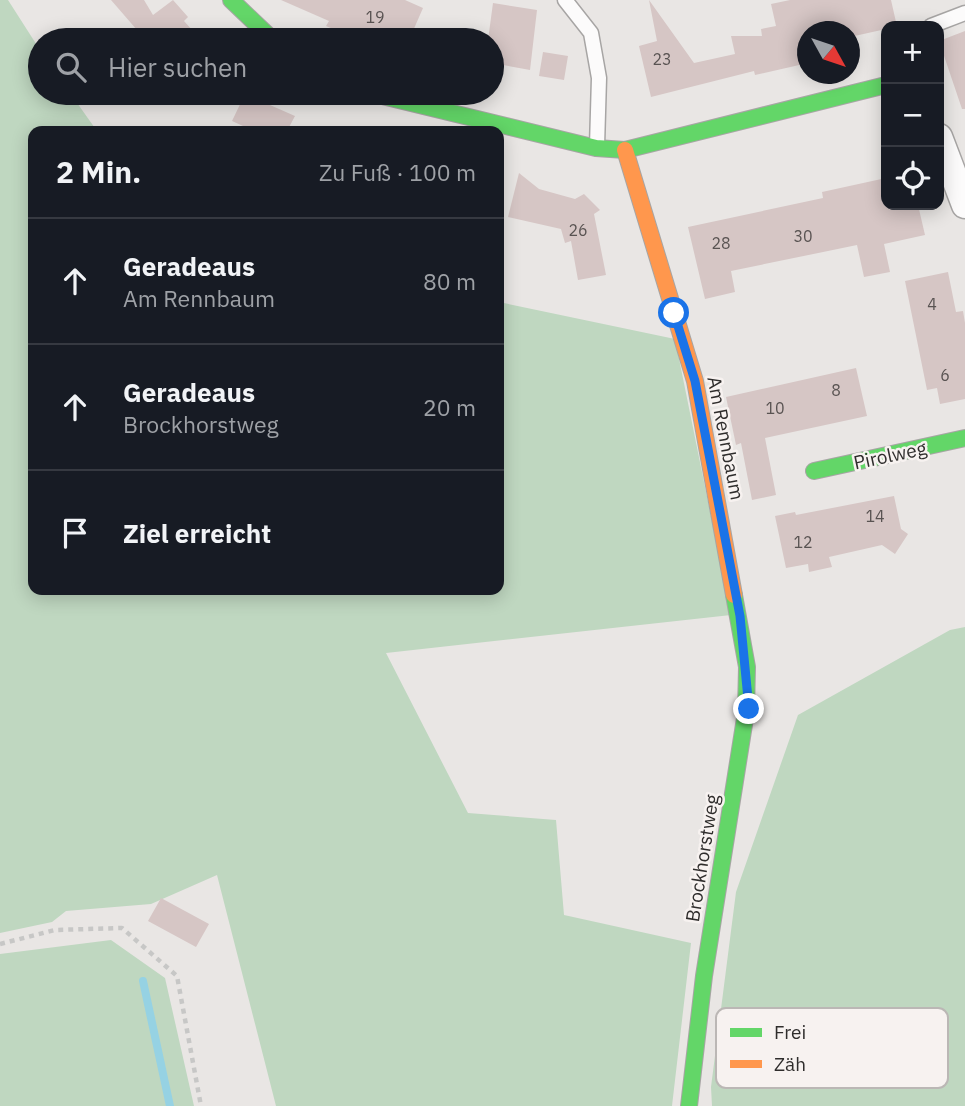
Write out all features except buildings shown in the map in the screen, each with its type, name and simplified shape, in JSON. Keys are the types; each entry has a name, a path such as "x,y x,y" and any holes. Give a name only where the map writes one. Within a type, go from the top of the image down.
{"street":[{"path":"231,0 260,28"},
{"path":"419,105 596,148 625,150 881,86"},
{"path":"943,147 965,205"},
{"name":"Am Rennbaum","path":"625,150 695,381 740,616"},
{"name":"Pirolweg","path":"814,471 965,438"},
{"name":"Brockhorstweg","path":"689,1106 692,1061 717,893 749,709 740,616"}],"lane":[{"path":"565,0 591,33 599,78 596,148"},
{"path":"944,21 965,13"}],"path":[{"path":"0,944 55,930 122,928 177,976 201,1106"}],"green space":[{"path":"0,0 8,0 28,31 28,105 79,105 93,126 28,126 28,595 504,595 504,303 675,339 731,615 386,653 468,813 556,820 564,915 691,943 672,1106 276,1106 217,875 151,904 66,911 52,922 0,933"},
{"path":"965,627 965,1106 712,1106 711,1087 716,1048 716,1088 948,1088 948,1008 721,1008 736,892 798,715 950,630"},
{"path":"111,940 165,978 194,1106 0,1106 0,954"}],"waterway":[{"path":"143,981 170,1106"}],"traffic: fast":[{"path":"231,0 260,28"},
{"path":"419,105 596,148 625,150 881,86"},
{"path":"814,471 965,438"},
{"path":"689,1106 704,976 746,712 747,667 734,595"}],"traffic: slow":[{"path":"625,150 695,381 734,595"}],"route":[{"path":"674,313 695,381 740,616 749,709"}]}
